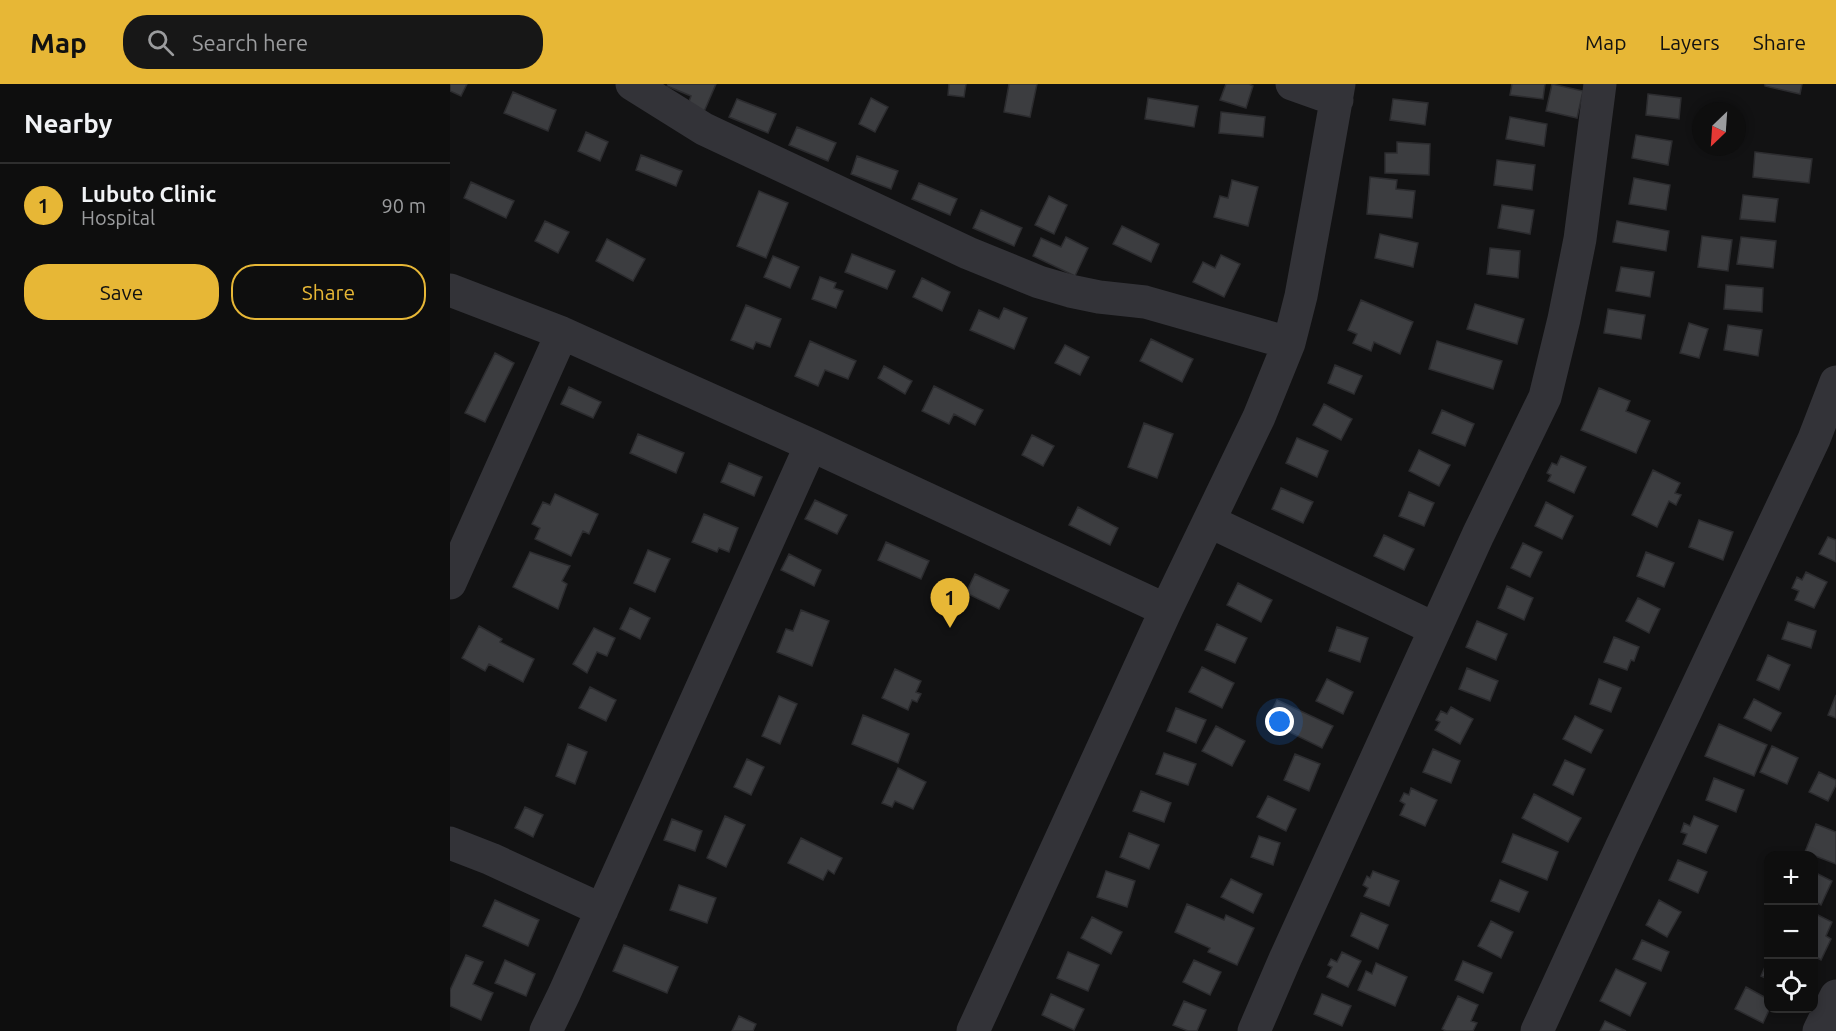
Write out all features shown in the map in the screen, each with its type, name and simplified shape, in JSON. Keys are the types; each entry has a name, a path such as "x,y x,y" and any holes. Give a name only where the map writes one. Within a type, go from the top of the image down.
{"street":[{"path":"632,84 704,129 968,253 1039,282 1099,297 1145,302 1289,343"},
{"path":"973,1031 1166,610 1258,417 1289,343 1305,273 1338,92 1292,84"},
{"path":"1254,1031 1478,535 1545,397 1580,239 1600,84"},
{"path":"450,290 562,333 811,445 1166,610"},
{"path":"450,583 562,333"},
{"path":"1537,1031 1814,439 1836,382"},
{"path":"546,1031 811,445"},
{"path":"1209,521 1435,629"},
{"path":"450,843 491,859 602,910"},
{"path":"1819,1031 1836,996"}],"building":[{"path":"450,84 467,84 461,96 450,91"},
{"path":"668,84 716,84 703,114 687,107 691,96 667,86"},
{"path":"949,84 966,84 964,97 948,95"},
{"path":"1009,84 1037,84 1030,117 1004,112"},
{"path":"1226,84 1253,86 1246,108 1220,100"},
{"path":"1512,84 1545,84 1543,99 1510,95"},
{"path":"1552,84 1583,91 1577,118 1546,111"},
{"path":"1765,84 1802,84 1800,94 1765,86"},
{"path":"513,92 556,110 548,131 504,113"},
{"path":"1648,94 1681,98 1679,119 1646,115"},
{"path":"871,98 888,107 875,132 859,124"},
{"path":"1148,98 1198,106 1194,127 1145,119"},
{"path":"737,99 776,114 768,133 729,117"},
{"path":"1393,99 1428,103 1425,125 1390,120"},
{"path":"1221,112 1265,117 1263,137 1219,133"},
{"path":"1510,117 1547,124 1544,146 1506,139"},
{"path":"797,127 836,143 828,161 789,145"},
{"path":"586,132 608,142 600,161 578,151"},
{"path":"1636,135 1672,141 1668,165 1632,158"},
{"path":"1397,142 1430,144 1429,175 1385,173 1385,153 1397,153"},
{"path":"1755,152 1812,159 1809,183 1753,177"},
{"path":"641,155 682,171 676,186 636,170"},
{"path":"857,156 898,171 891,189 851,174"},
{"path":"1497,160 1535,165 1532,190 1494,185"},
{"path":"1370,177 1397,180 1396,189 1415,191 1412,218 1367,214"},
{"path":"1634,178 1670,185 1666,210 1629,204"},
{"path":"1232,180 1258,187 1248,226 1214,217 1220,196 1228,198"},
{"path":"471,182 514,201 506,218 464,198"},
{"path":"919,183 957,199 950,215 912,199"},
{"path":"759,191 788,203 766,258 737,246"},
{"path":"1743,195 1778,199 1775,222 1740,219"},
{"path":"1049,196 1067,205 1054,234 1035,225"},
{"path":"1502,205 1534,210 1530,234 1498,228"},
{"path":"981,210 1022,228 1014,246 973,228"},
{"path":"545,221 569,232 558,253 535,241"},
{"path":"1617,221 1669,231 1666,251 1613,242"},
{"path":"1122,226 1159,244 1151,262 1113,244"},
{"path":"1380,234 1418,243 1413,267 1375,258"},
{"path":"1702,236 1732,240 1728,271 1698,267"},
{"path":"1066,237 1088,248 1075,276 1033,256 1041,238 1061,247"},
{"path":"1741,237 1776,241 1773,268 1737,264"},
{"path":"607,239 645,259 633,281 596,261"},
{"path":"1490,248 1520,251 1518,278 1487,274"},
{"path":"852,254 895,271 887,289 845,272"},
{"path":"1221,255 1240,264 1224,297 1193,282 1203,262 1215,268"},
{"path":"773,256 799,267 790,288 764,277"},
{"path":"1621,267 1654,272 1650,297 1616,291"},
{"path":"820,277 836,283 834,288 843,291 836,308 812,299"},
{"path":"922,278 950,292 942,311 913,297"},
{"path":"1726,285 1763,288 1762,312 1724,309"},
{"path":"1361,300 1413,322 1400,354 1374,342 1371,351 1353,343 1357,334 1348,330"},
{"path":"1475,304 1524,319 1517,344 1467,329"},
{"path":"746,305 781,319 770,347 756,342 753,349 731,340"},
{"path":"1004,308 1027,318 1014,349 970,330 979,310 999,319"},
{"path":"1608,309 1645,315 1641,339 1604,333"},
{"path":"1689,323 1708,329 1699,358 1680,353"},
{"path":"1728,325 1762,330 1758,356 1724,350"},
{"path":"1151,339 1193,359 1182,382 1140,361"},
{"path":"810,341 856,361 848,379 825,370 818,386 795,376"},
{"path":"1437,341 1502,361 1493,389 1429,369"},
{"path":"1065,345 1089,357 1080,375 1055,363"},
{"path":"495,353 514,363 485,422 465,413"},
{"path":"1335,365 1362,376 1354,394 1328,383"},
{"path":"884,366 912,381 905,394 878,378"},
{"path":"934,386 983,410 975,425 954,414 949,424 922,411"},
{"path":"569,387 601,402 593,418 561,404"},
{"path":"1599,388 1630,401 1626,411 1650,421 1636,453 1581,430"},
{"path":"1324,404 1352,419 1341,440 1313,425"},
{"path":"1442,410 1474,424 1465,446 1432,433"},
{"path":"1144,423 1173,434 1157,478 1128,467"},
{"path":"638,434 684,453 676,473 630,453"},
{"path":"1032,435 1054,446 1043,466 1022,455"},
{"path":"1297,438 1328,451 1317,477 1286,463"},
{"path":"1419,450 1450,465 1439,486 1409,471"},
{"path":"1561,456 1586,467 1574,493 1548,481 1551,475 1547,473 1552,463 1557,465"},
{"path":"729,463 762,477 754,496 721,482"},
{"path":"1653,470 1680,483 1675,493 1681,495 1676,505 1669,501 1657,527 1632,515"},
{"path":"1281,488 1313,502 1303,523 1272,509"},
{"path":"1409,492 1434,503 1424,526 1399,516"},
{"path":"555,494 598,514 589,534 583,531 571,556 535,539 540,528 532,524 543,502 550,505"},
{"path":"815,500 847,515 837,534 805,519"},
{"path":"1546,502 1573,516 1562,539 1535,526"},
{"path":"1078,507 1118,528 1110,545 1069,525"},
{"path":"704,514 738,528 729,552 719,548 717,552 692,542"},
{"path":"1699,520 1733,532 1723,560 1689,547"},
{"path":"1384,535 1414,549 1404,570 1374,556"},
{"path":"1828,537 1836,540 1836,562 1819,554"},
{"path":"886,542 929,561 921,579 878,560"},
{"path":"1523,543 1542,552 1530,577 1511,568"},
{"path":"648,550 670,559 655,592 634,583"},
{"path":"530,552 570,566 562,581 567,584 558,609 513,587"},
{"path":"1646,552 1674,563 1664,587 1637,576"},
{"path":"789,554 821,570 814,586 781,570"},
{"path":"1806,572 1827,582 1814,608 1795,600 1799,591 1792,588 1797,577 1802,580"},
{"path":"975,574 1009,590 999,609 966,593"},
{"path":"1238,583 1272,600 1261,622 1227,605"},
{"path":"1507,586 1533,598 1524,620 1498,608"},
{"path":"1638,598 1660,609 1649,633 1626,621"},
{"path":"630,608 650,618 640,639 620,629"},
{"path":"801,610 829,621 812,666 777,652 786,629 793,631"},
{"path":"1477,621 1507,634 1496,660 1466,647"},
{"path":"1788,622 1816,631 1811,648 1782,639"},
{"path":"1217,624 1247,638 1235,663 1205,650"},
{"path":"479,626 502,639 500,642 534,659 523,682 489,664 485,671 462,658"},
{"path":"1337,627 1368,638 1360,662 1329,651"},
{"path":"594,628 615,638 607,656 597,652 587,673 573,664"},
{"path":"1614,637 1639,647 1634,661 1631,660 1627,670 1604,662"},
{"path":"1768,655 1790,665 1779,690 1757,680"},
{"path":"1202,667 1234,683 1222,708 1189,692"},
{"path":"1467,668 1498,681 1490,701 1459,689"},
{"path":"895,669 921,681 916,692 921,694 917,702 912,700 908,710 882,698"},
{"path":"1327,679 1353,692 1343,714 1316,701"},
{"path":"1599,679 1621,688 1611,712 1590,704"},
{"path":"590,687 616,700 606,721 579,708"},
{"path":"1836,695 1836,718 1828,715"},
{"path":"779,696 797,704 780,744 762,736"},
{"path":"1754,699 1781,713 1771,731 1744,718"},
{"path":"1277,700 1333,726 1322,748 1267,721"},
{"path":"1451,707 1473,719 1460,744 1435,730 1440,722 1436,720 1441,711 1447,714"},
{"path":"1176,708 1206,720 1196,743 1167,731"},
{"path":"863,715 909,734 898,763 852,744"},
{"path":"1575,716 1603,730 1591,753 1563,739"},
{"path":"1719,724 1767,745 1754,776 1705,756"},
{"path":"1216,726 1245,741 1232,766 1202,751"},
{"path":"568,744 587,752 575,784 556,776"},
{"path":"1772,746 1798,758 1787,784 1760,772"},
{"path":"1433,749 1460,761 1451,783 1423,772"},
{"path":"1164,753 1196,764 1188,785 1156,774"},
{"path":"1295,754 1320,764 1309,791 1284,780"},
{"path":"747,759 764,767 751,795 734,787"},
{"path":"1565,760 1585,769 1573,795 1553,785"},
{"path":"898,768 926,782 913,809 895,801 892,807 882,803"},
{"path":"1819,772 1836,780 1828,801 1809,792"},
{"path":"1714,778 1744,790 1736,812 1706,800"},
{"path":"1411,788 1437,800 1425,826 1400,815 1405,804 1400,801 1404,793 1409,795"},
{"path":"1141,791 1171,803 1164,822 1133,811"},
{"path":"1534,794 1581,818 1568,842 1522,818"},
{"path":"1268,796 1296,809 1286,831 1257,817"},
{"path":"525,807 543,815 533,837 515,828"},
{"path":"725,816 745,825 726,867 707,858"},
{"path":"1694,816 1718,826 1706,853 1683,844 1687,834 1681,832 1684,823 1690,826"},
{"path":"672,819 702,831 695,851 664,840"},
{"path":"1816,824 1836,832 1836,864 1818,857 1818,851 1805,851"},
{"path":"1129,833 1159,845 1149,869 1120,857"},
{"path":"1513,834 1558,852 1547,880 1502,862"},
{"path":"1259,836 1280,843 1273,865 1251,857"},
{"path":"801,838 842,858 834,874 828,870 823,880 788,863"},
{"path":"1678,860 1707,872 1698,893 1669,880"},
{"path":"1106,871 1135,881 1127,907 1097,897"},
{"path":"1373,871 1399,881 1389,906 1364,896 1368,888 1363,885 1367,876 1370,878"},
{"path":"1818,874 1832,881 1821,905 1818,903"},
{"path":"1231,879 1262,894 1253,913 1221,897"},
{"path":"1500,880 1528,892 1519,912 1491,901"},
{"path":"679,885 716,898 707,923 670,910"},
{"path":"495,900 539,920 528,946 483,926"},
{"path":"1659,900 1681,912 1667,937 1646,925"},
{"path":"1187,904 1224,920 1226,915 1254,928 1237,965 1208,952 1210,948 1175,932"},
{"path":"1361,913 1388,925 1378,949 1351,936"},
{"path":"1818,915 1832,922 1826,936 1831,939 1821,960 1818,958"},
{"path":"1092,917 1122,932 1111,954 1081,938"},
{"path":"1491,921 1513,932 1501,958 1478,946"},
{"path":"1642,940 1669,952 1661,971 1633,959"},
{"path":"624,945 678,967 667,993 613,971"},
{"path":"1068,952 1099,965 1088,991 1057,978"},
{"path":"1342,952 1361,961 1348,987 1327,977 1332,967 1328,965 1331,959 1337,962"},
{"path":"466,955 483,962 473,984 493,993 481,1020 450,1006 450,990"},
{"path":"505,960 535,974 526,996 495,983"},
{"path":"1194,960 1221,972 1210,995 1183,982"},
{"path":"1463,961 1492,973 1483,993 1455,980"},
{"path":"1376,963 1407,977 1395,1006 1358,990 1366,971 1372,974"},
{"path":"1616,969 1646,983 1630,1016 1600,1001"},
{"path":"1746,987 1764,997 1764,1013 1768,1013 1763,1023 1735,1009"},
{"path":"1051,994 1084,1009 1074,1030 1042,1015"},
{"path":"1322,994 1351,1006 1342,1026 1314,1014"},
{"path":"1458,996 1478,1005 1471,1021 1477,1023 1473,1031 1442,1029"},
{"path":"1184,1001 1206,1010 1197,1031 1188,1031 1173,1025"},
{"path":"739,1016 756,1024 753,1031 732,1031"},
{"path":"1605,1021 1626,1031 1600,1031"}],"place":[{"name":"Lubuto Clinic","path":"950,628"}]}
